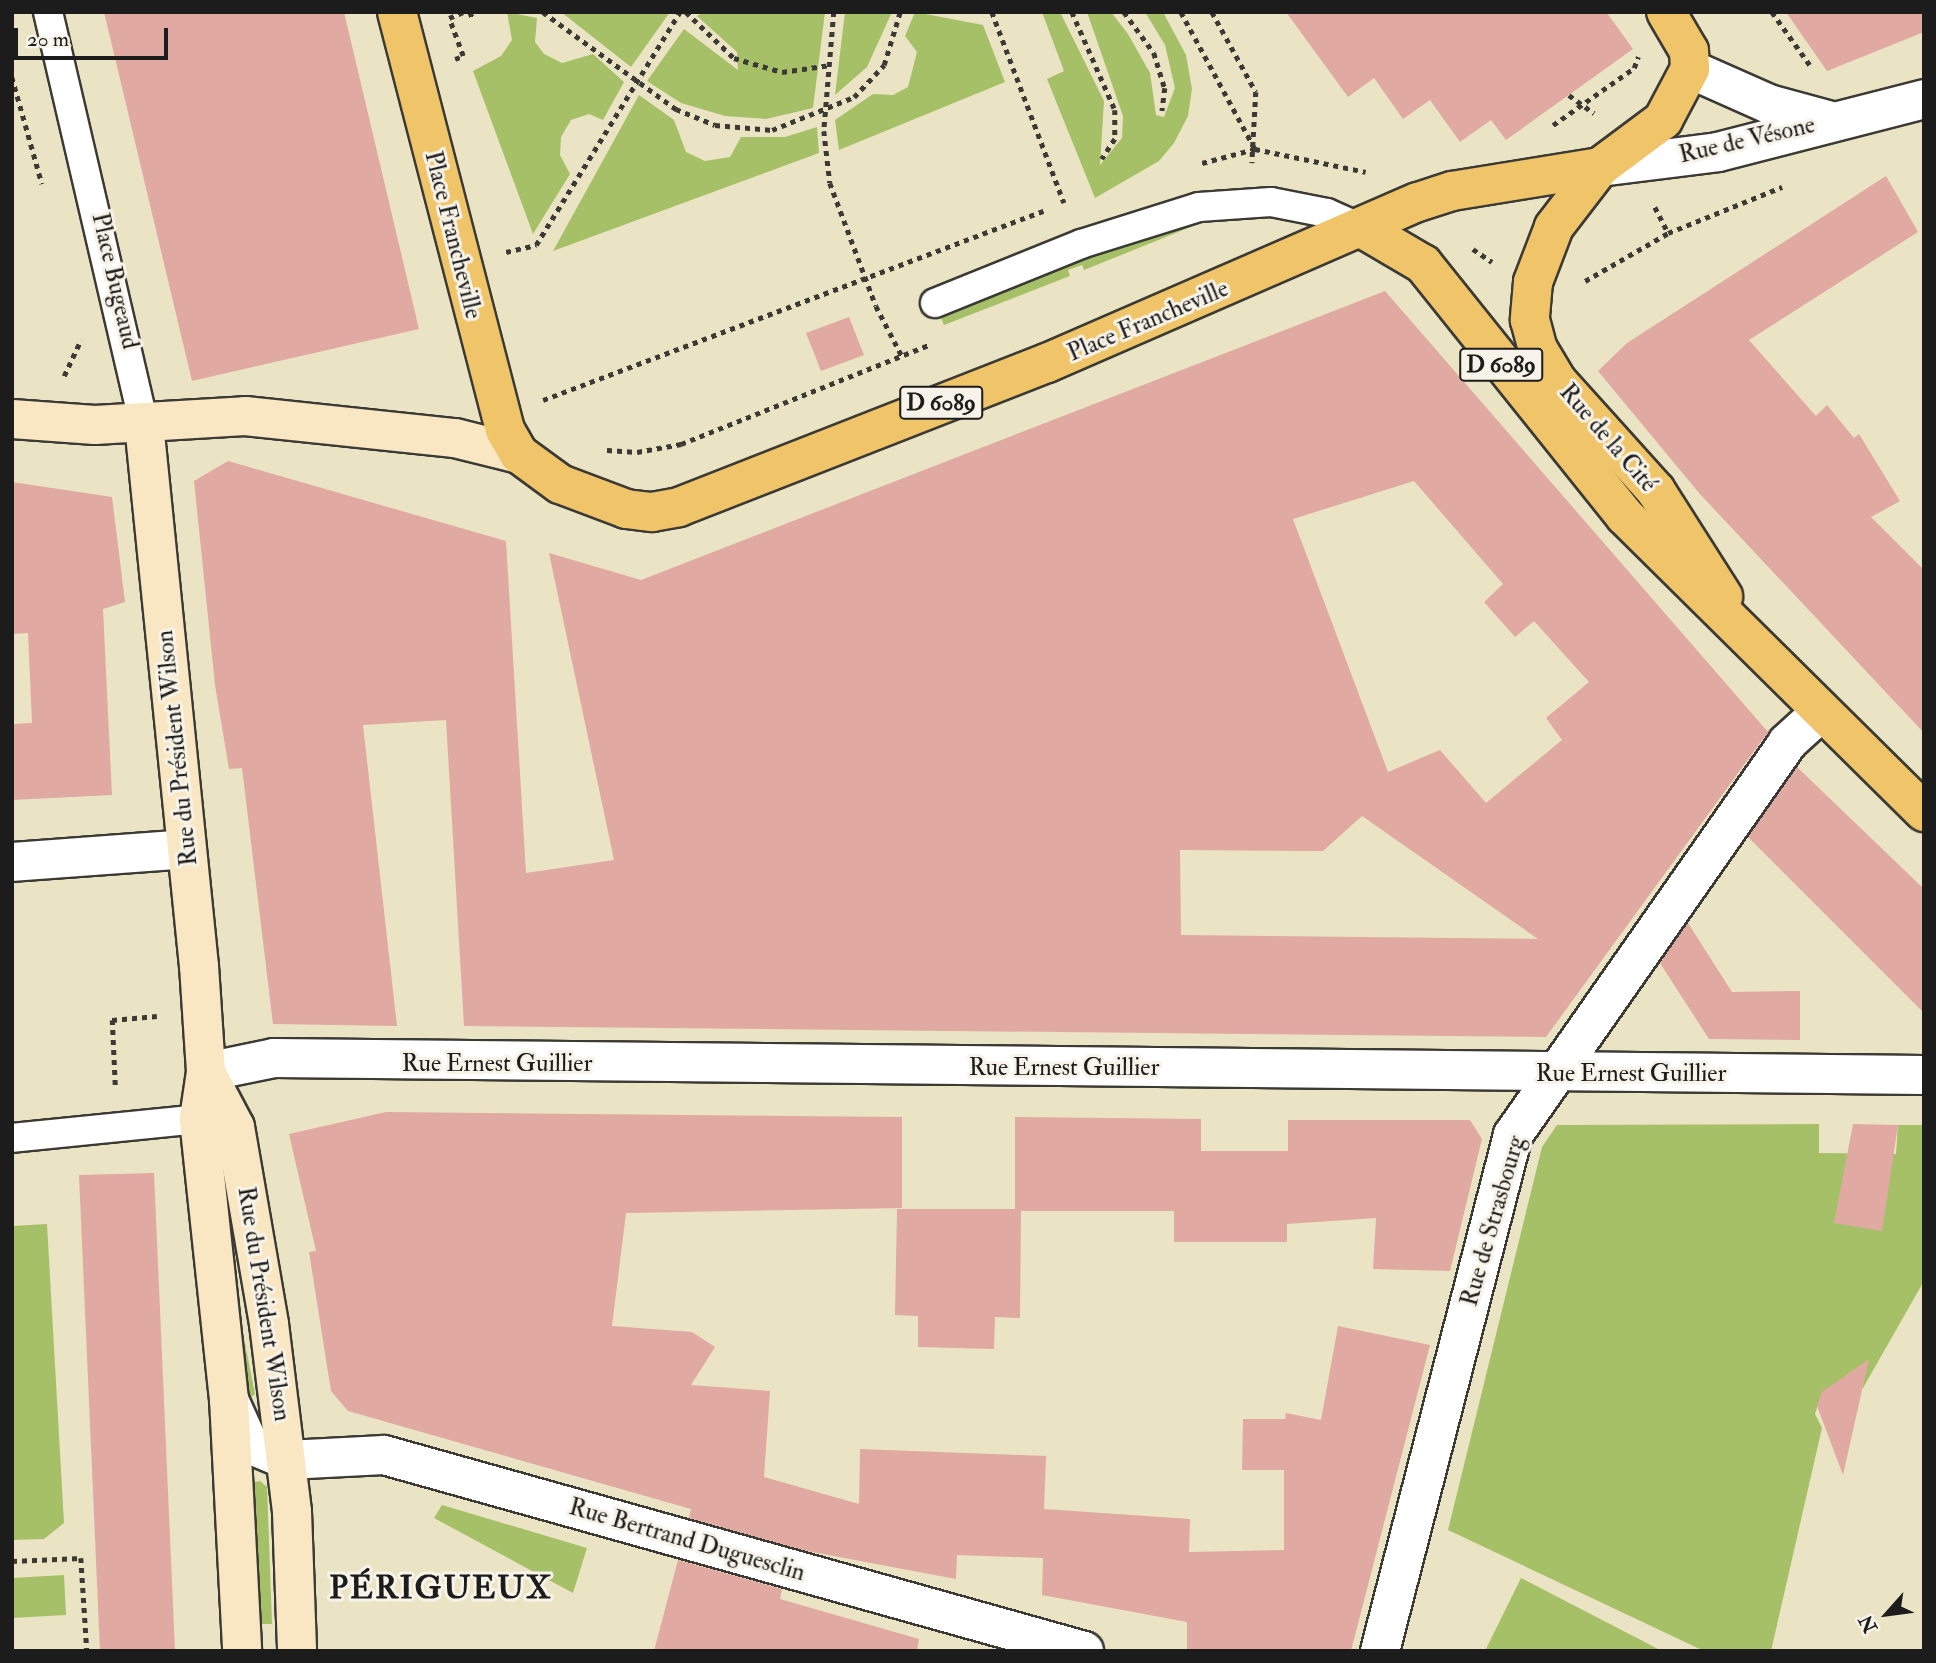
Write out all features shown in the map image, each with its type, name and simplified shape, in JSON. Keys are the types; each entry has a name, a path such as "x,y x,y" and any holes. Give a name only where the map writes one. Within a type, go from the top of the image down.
{"main road":[{"name":"Place Francheville","path":"397,12 462,278 505,430 519,454"},
{"path":"1666,12 1689,51 1690,69"},
{"name":"Place Francheville","path":"144,424 245,416 455,438 519,454 592,498 626,509 679,507 1365,230 1452,191 1600,167 1663,120 1690,69"},
{"name":"Rue de la Cité","path":"1600,167 1554,227 1533,282 1530,320 1538,349 1558,382 1656,491 1771,659"},
{"name":"D 6089","path":"1365,230 1399,247 1436,279 1625,516 1924,812"},
{"path":"12,419 144,424"},
{"name":"Rue du Président Wilson","path":"144,424 187,849 206,1072 199,1119 229,1399 242,1651"},
{"name":"Rue du Président Wilson","path":"206,1072 235,1127 243,1167 287,1460 297,1651"}],"street":[{"name":"Rue de Vésone","path":"1690,69 1769,104 1830,120"},
{"path":"1830,120 1924,99"},
{"name":"Rue de Vésone","path":"1600,167 1718,152 1830,120"},
{"name":"Rue de Strasbourg","path":"1380,1651 1513,1135 1787,743 1822,711"},
{"path":"12,862 187,849"},
{"name":"Rue Ernest Guillier","path":"206,1072 274,1058 1924,1075"},
{"name":"Rue du Président Wilson","path":"229,1399 249,1444 287,1460"},
{"name":"Rue Bertrand Duguesclin","path":"287,1460 384,1455 1084,1651"}],"lane":[{"name":"Place Bugeaud","path":"48,12 144,424"},
{"path":"935,303 1081,244 1199,207 1282,204 1327,213 1365,230"},
{"path":"12,1139 118,1131 199,1119"}],"path":[{"path":"458,41 449,18 463,12"},
{"path":"470,12 473,19"},
{"path":"543,12 676,109 715,125 772,130 826,113 854,97 884,65 900,12"},
{"path":"491,256 536,245 635,80 680,12"},
{"path":"686,12 734,58 782,72 830,65"},
{"path":"834,12 826,113 830,183 866,278 902,355"},
{"path":"956,12 1003,12"},
{"path":"1072,12 1115,110 1115,139 1102,159"},
{"path":"1124,12 1154,52 1165,88 1162,111"},
{"path":"1181,12 1255,149 1373,174"},
{"path":"1212,12 1256,92 1255,149"},
{"path":"1772,12 1817,75"},
{"path":"539,401 1066,202 993,14"},
{"path":"1549,127 1585,107 1634,68 1643,46"},
{"path":"12,76 45,192"},
{"path":"1569,95 1602,119"},
{"path":"1572,288 1668,233 1797,181"},
{"path":"63,379 84,334"},
{"path":"594,447 660,450 940,341"},
{"path":"118,1131 112,1020 160,1016"},
{"path":"12,1561 81,1558 87,1651"}],"green space":[{"path":"507,12 537,18 535,42 544,54 562,63 593,54 624,82 603,120 589,114 571,120 561,137 560,155 570,174 533,234 473,71 501,56 512,40"},
{"path":"561,12 670,12 631,67"},
{"path":"703,12 825,12 813,108 766,119 725,116 681,103 647,81 684,29 738,70 737,52 697,16"},
{"path":"845,12 892,12 867,67 835,95"},
{"path":"915,12 983,25 1005,82 839,150 835,120 873,94 893,95 908,87 917,52 905,36"},
{"path":"1042,12 1060,12 1104,101 1100,165 1122,138 1123,116 1087,12 1111,12 1128,34 1150,73 1156,115 1164,117 1175,88 1165,45 1145,12 1163,12 1186,55 1192,89 1188,116 1174,143 1159,161 1095,198 1047,79 1064,71"},
{"path":"639,95 674,120 686,152 705,161 730,157 741,137 785,137 817,127 819,153 553,251"},
{"path":"1213,218 1084,270 1082,265 1068,270 1070,276 944,325 938,311 1107,246"},
{"path":"1819,1124 1819,1153 1896,1154 1898,1125 1924,1125 1924,1281 1863,1388 1849,1382 1822,1393 1815,1414 1822,1428 1771,1651 1704,1651 1448,1530 1542,1147 1557,1125"},
{"path":"47,1224 64,1523 44,1539 12,1540 12,1226"},
{"path":"235,1293 255,1394 247,1400"},
{"path":"260,1481 267,1487 272,1624 254,1624 250,1483"},
{"path":"442,1505 587,1548 573,1593 434,1518"},
{"path":"64,1575 66,1615 12,1618 12,1578"},
{"path":"1521,1578 1662,1651 1485,1651"}],"building":[{"path":"104,12 344,12 419,329 192,381"},
{"path":"1286,12 1607,13 1633,49 1506,140 1491,120 1460,142 1430,100 1403,119 1374,78 1348,97"},
{"path":"1786,12 1924,12 1924,32 1827,71"},
{"path":"1886,176 1918,232 1749,340 1816,416 1827,405 1854,438 1859,434 1900,501 1871,517 1924,570 1924,733 1699,493 1598,371 1627,343"},
{"path":"1385,291 1768,732 1546,1037 464,1026 446,720 363,725 397,1026 273,1024 242,768 229,769 215,685 194,481 228,461 506,541 526,873 614,860 549,553 641,580","holes":["1414,481 1503,584 1484,602 1515,637 1534,621 1589,682 1546,718 1562,740 1486,803 1440,750 1388,772 1293,519","1362,816 1538,939 1181,935 1180,850 1323,851"]},
{"path":"849,317 864,355 821,371 806,333"},
{"path":"12,482 112,497 125,602 103,609 112,795 12,800 12,724 32,723 28,633 12,634"},
{"path":"1797,767 1924,889 1924,1013 1748,837"},
{"path":"1688,923 1732,992 1800,991 1800,1040 1709,1039 1660,963"},
{"path":"386,1112 902,1117 902,1208 626,1213 612,1326 692,1332 715,1347 691,1385 770,1391 764,1477 859,1504 860,1449 1046,1456 1044,1509 1190,1519 1189,1552 1284,1550 1284,1470 1242,1470 1243,1419 1285,1419 1286,1413 1321,1420 1338,1326 1430,1345 1351,1651 1187,1651 1187,1622 1042,1595 1043,1558 957,1555 956,1579 807,1551 689,1518 691,1509 348,1411 331,1391 309,1252 316,1251 289,1134"},
{"path":"1015,1117 1201,1119 1201,1151 1288,1151 1288,1120 1470,1120 1482,1139 1450,1271 1373,1269 1376,1218 1287,1224 1287,1242 1174,1242 1174,1211 1021,1211 1020,1318 995,1317 994,1349 918,1347 918,1316 895,1315 897,1209 1015,1209"},
{"path":"1853,1124 1898,1125 1882,1231 1834,1223"},
{"path":"154,1173 175,1651 100,1651 79,1175"},
{"path":"1869,1359 1843,1475 1817,1406 1822,1392"},
{"path":"678,1560 782,1589 780,1599 919,1639 917,1651 654,1651"}],"district":[{"name":"PÉRIGUEUX","path":"441,1588"}]}
